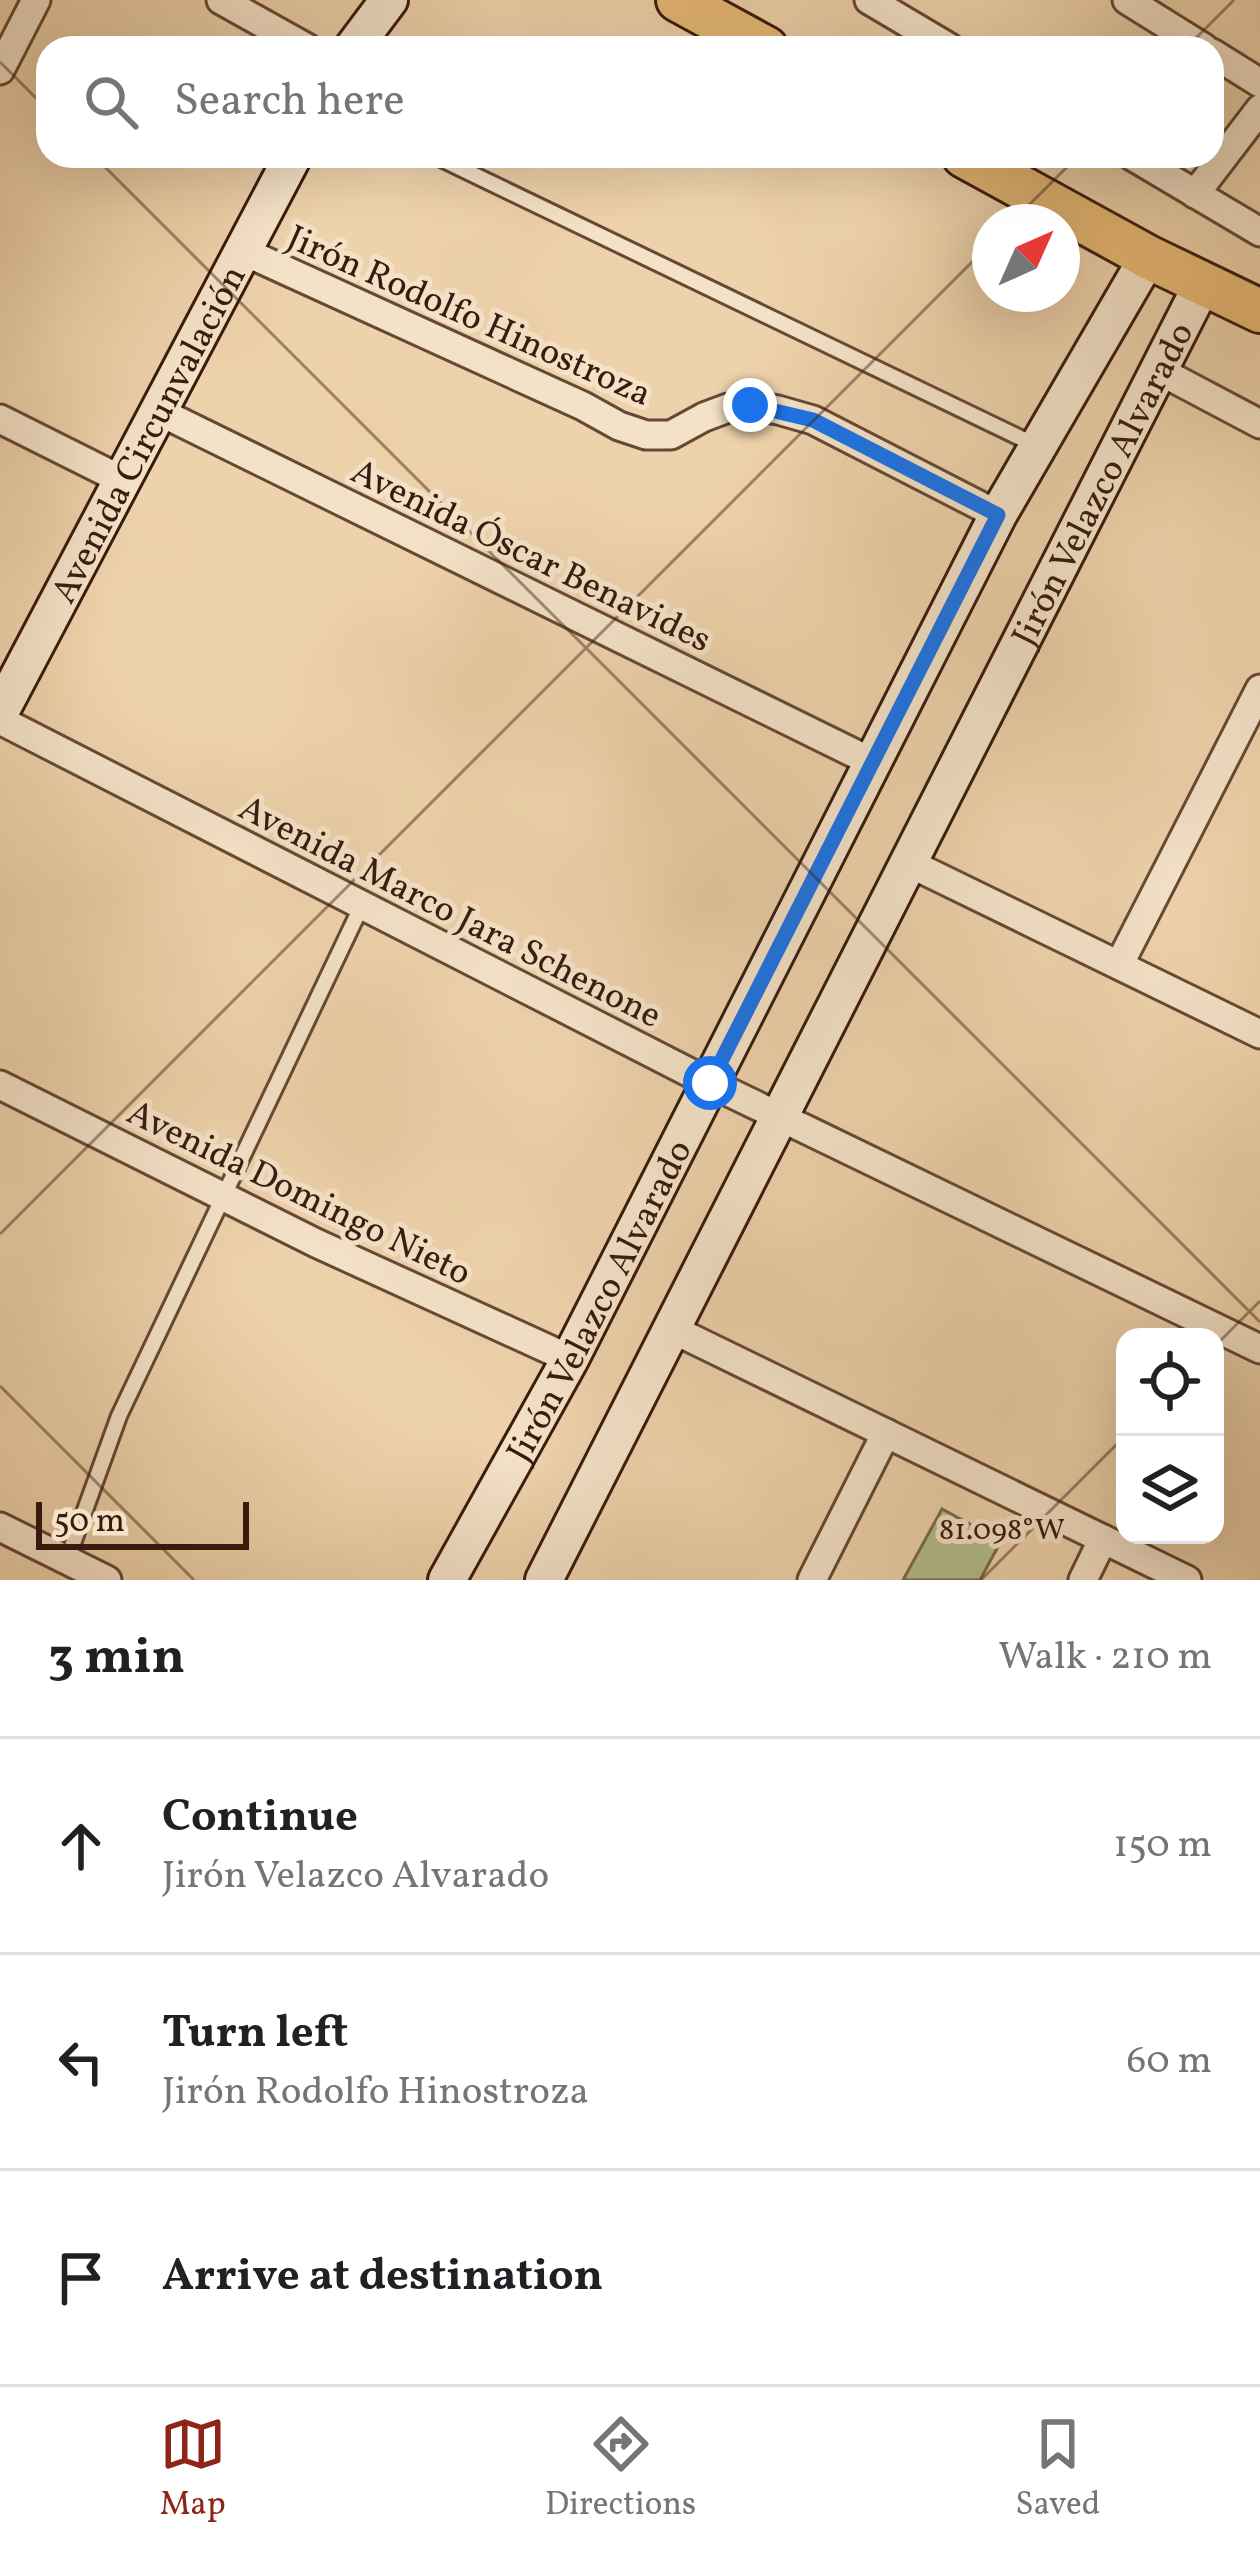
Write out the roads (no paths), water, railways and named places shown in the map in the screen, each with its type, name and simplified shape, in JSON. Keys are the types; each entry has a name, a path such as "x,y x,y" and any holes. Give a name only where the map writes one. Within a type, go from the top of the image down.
{"main road":[{"path":"677,0 744,36"},
{"path":"986,168 1202,285 1260,311"}],"street":[{"path":"0,70 35,0"},
{"path":"221,0 286,36"},
{"path":"362,36 389,0"},
{"path":"869,0 930,36"},
{"path":"1127,0 1185,36"},
{"path":"1224,60 1260,82"},
{"path":"1224,156 1260,109"},
{"name":"Avenida Circunvalación","path":"0,716 287,168"},
{"path":"1152,168 1260,232"},
{"path":"1195,194 1215,168"},
{"name":"Jirón Rodolfo Hinostroza","path":"243,250 584,406 619,427 646,435 671,435 728,408 750,405 778,410 813,420 998,515"},
{"name":"Jirón Velazco Alvarado","path":"447,1580 570,1359 998,515 1148,256"},
{"name":"Jirón Velazco Alvarado","path":"544,1580 1202,285"},
{"path":"1158,370 1260,424"},
{"name":"Avenida Óscar Benavides","path":"158,411 874,763"},
{"path":"0,419 122,479"},
{"path":"1119,965 1251,729 1260,689"},
{"name":"Avenida Marco Jara Schenone","path":"0,716 710,1083 1260,1349"},
{"path":"908,862 1260,1034"},
{"name":"Avenida Domingo Nieto","path":"0,1085 316,1243 570,1359"},
{"path":"670,1328 1187,1580"},
{"path":"812,1580 886,1433"},
{"path":"0,1527 107,1580"},
{"path":"1083,1580 1103,1539"}],"lane":[{"path":"459,168 1039,447"},
{"path":"67,1560 119,1417 362,905"}]}
